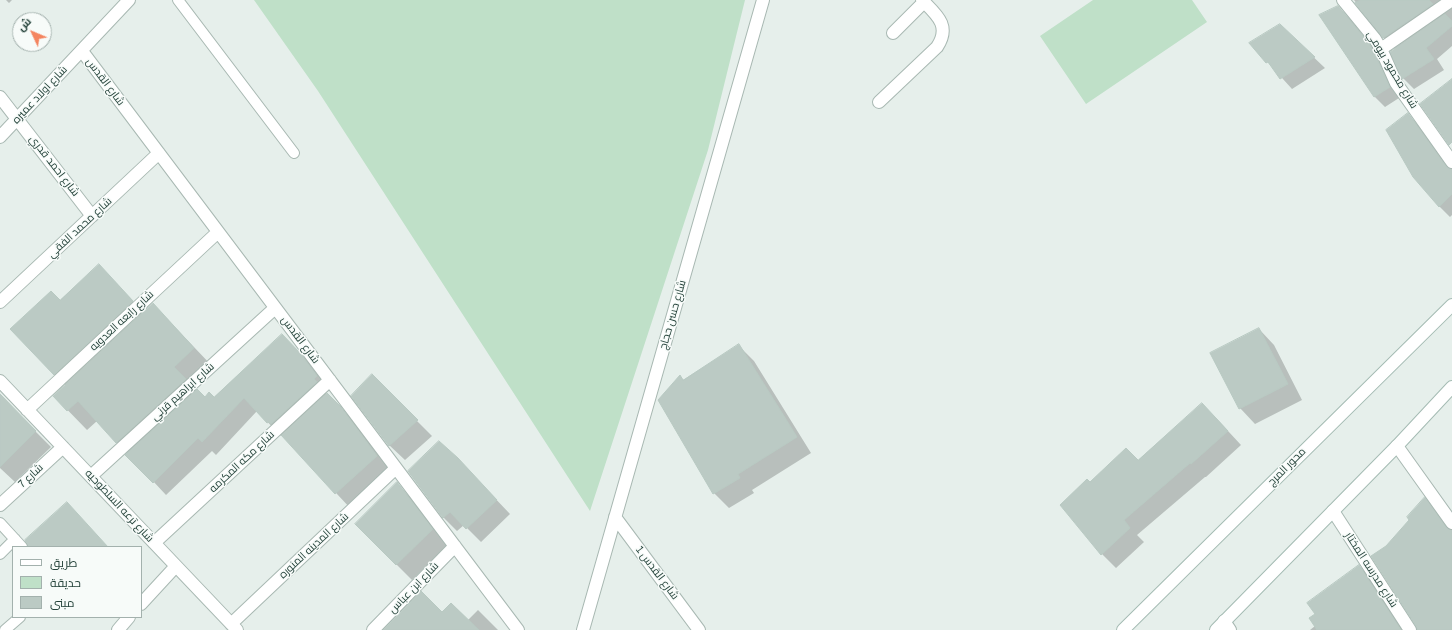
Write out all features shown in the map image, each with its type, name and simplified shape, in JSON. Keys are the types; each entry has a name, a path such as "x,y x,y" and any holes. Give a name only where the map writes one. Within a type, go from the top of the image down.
{"street":[{"name":"شارع اولاد عميره","path":"0,137 129,0"},
{"name":"شارع حسن حجاج","path":"583,630 763,0"},
{"name":"شارع محمود بيومي","path":"1343,0 1381,49 1396,82 1452,162"},
{"path":"1381,49 1452,0"},
{"path":"879,102 937,47 942,39 944,29 940,20 923,1 893,33"},
{"name":"شارع القدس","path":"82,51 516,629"},
{"name":"شارع احمد قدري","path":"0,97 92,216"},
{"name":"شارع محمد الفقي","path":"0,302 159,153"},
{"name":"شارع رابعه العدويه","path":"27,410 218,232"},
{"name":"محور المرج","path":"1123,630 1452,304"},
{"name":"شارع ابراهيم قرني","path":"91,476 275,308"},
{"name":"شارع مكه المكرمه","path":"154,543 330,380"},
{"name":"شارع ترعه السلطوحيه","path":"0,381 234,627"},
{"path":"1223,627 1452,387"},
{"path":"1397,446 1452,523"},
{"name":"شارع 7","path":"0,505 63,447"},
{"name":"شارع المدينه المنوره","path":"234,627 396,468"},
{"name":"شارع مدرسه المختار","path":"1333,511 1410,630"},
{"name":"شارع القدس 1","path":"615,517 699,630"},
{"name":"شارع ابن عباس","path":"373,630 455,546"},
{"path":"142,603 176,566"},
{"path":"118,630 129,618"}],"lane":[{"path":"178,0 294,153"},
{"path":"0,523 18,543"},
{"path":"0,554 12,547"},
{"path":"4,630 19,618"}],"green space":[{"path":"254,0 745,0 708,150 590,511 318,91"},
{"path":"1093,0 1192,0 1207,22 1086,104 1040,36"}],"building":[{"path":"1361,0 1429,0 1433,4 1383,38 1355,3"},
{"path":"1338,6 1369,43 1390,87 1374,97 1319,15"},
{"path":"1445,14 1452,21 1452,26 1426,48 1434,59 1402,79 1390,52"},
{"path":"1280,24 1315,57 1280,79 1268,62 1266,63 1249,43"},
{"path":"1452,79 1452,142 1449,145 1420,104"},
{"path":"1408,113 1446,166 1452,169 1452,194 1439,207 1413,177 1386,130"},
{"path":"99,264 133,301 54,375 10,329 51,291 60,300"},
{"path":"153,303 194,348 174,367 186,379 116,443 78,401 67,411 53,396"},
{"path":"1259,328 1288,384 1239,409 1210,353"},
{"path":"282,334 300,353 317,376 314,379 317,382 271,424 269,422 267,423 244,398 202,442 198,438 153,483 125,455 197,389 205,397 209,392 214,397"},
{"path":"739,344 797,437 738,474 740,478 713,494 658,400 680,375 683,380"},
{"path":"372,374 418,420 389,446 351,396"},
{"path":"327,393 341,407 377,456 335,494 281,435"},
{"path":"0,394 36,431 0,467"},
{"path":"1202,403 1228,431 1124,520 1130,528 1101,555 1060,505 1087,479 1090,482 1126,448 1138,460"},
{"path":"439,441 458,458 497,500 466,529 450,512 443,518 408,471"},
{"path":"397,482 433,529 396,565 355,524"},
{"path":"1425,497 1446,527 1452,530 1452,630 1417,630 1416,626 1371,556 1386,546 1409,520 1407,517"},
{"path":"67,502 107,546 28,546 25,540"},
{"path":"1359,565 1401,630 1317,630 1309,618 1315,614 1307,603"},
{"path":"421,591 442,612 451,603 479,630 383,630"}]}
